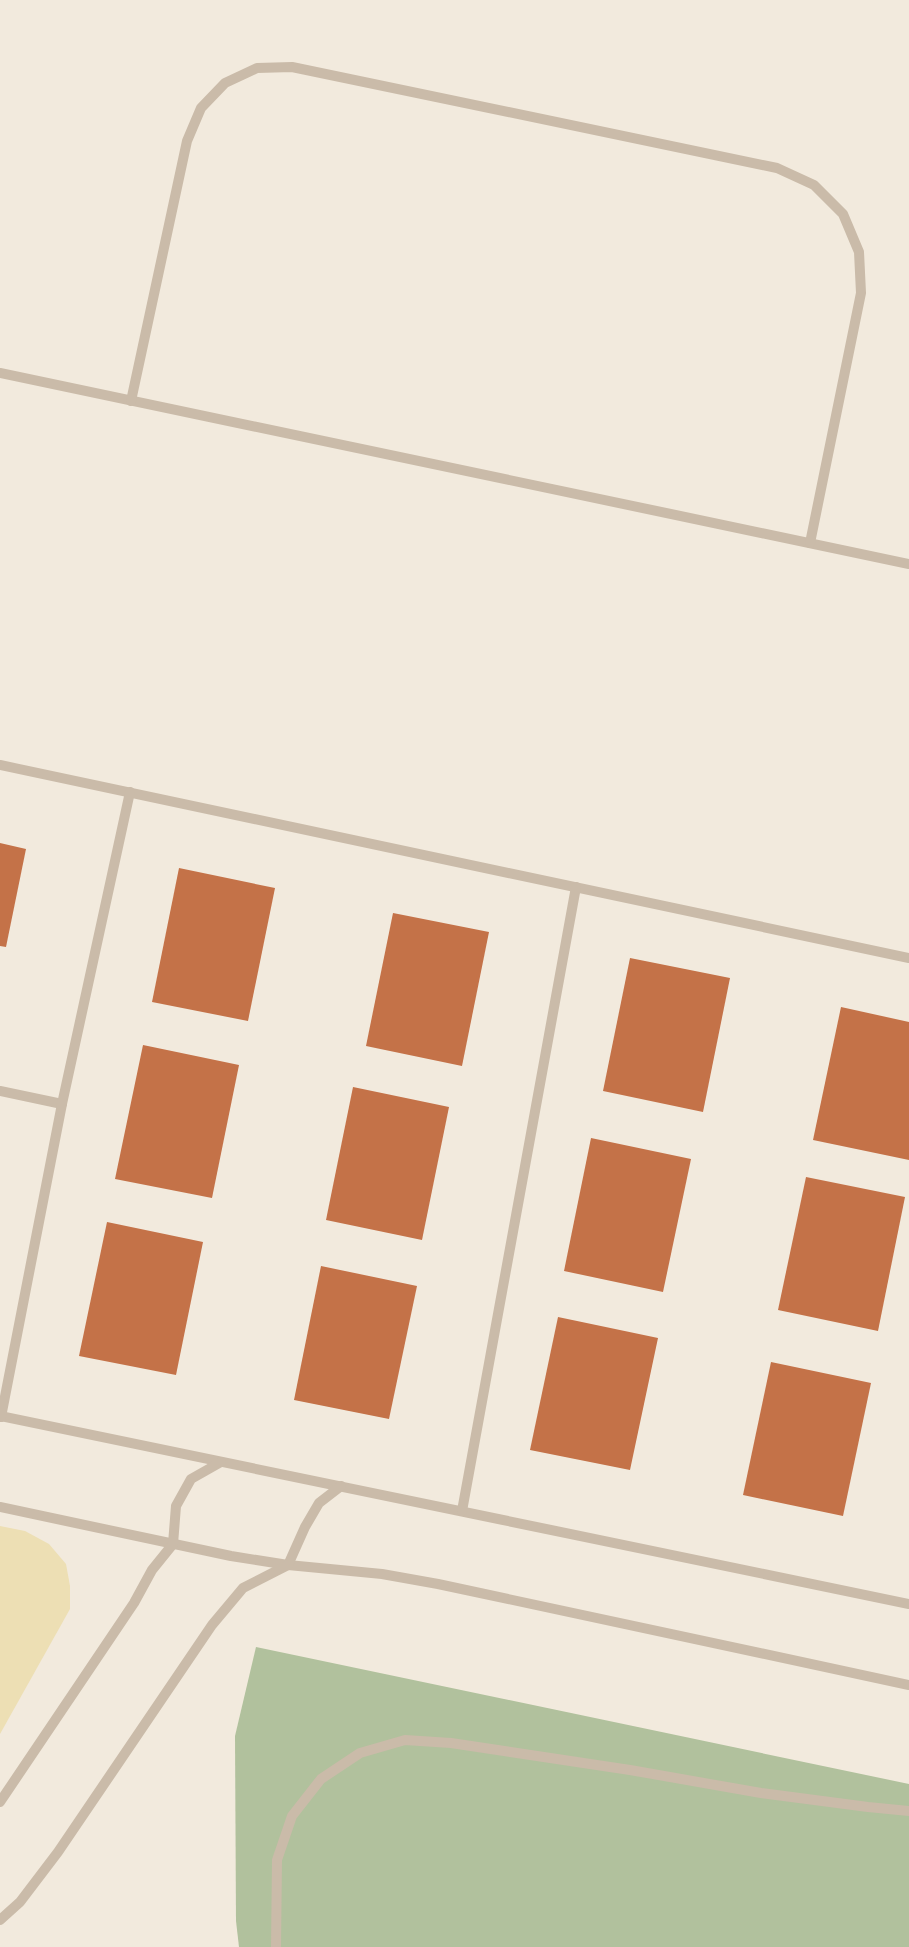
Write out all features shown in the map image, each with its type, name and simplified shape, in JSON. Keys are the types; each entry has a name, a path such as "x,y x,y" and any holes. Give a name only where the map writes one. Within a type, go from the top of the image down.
{"street":[{"path":"131,401 188,141 201,108 225,83 257,68 292,67 777,168 814,185 843,214 859,252 861,293 810,543"},
{"path":"0,373 909,564"},
{"path":"0,764 909,958"},
{"path":"130,792 62,1104 1,1417 909,1604"},
{"path":"462,1511 576,887"},
{"path":"0,1091 62,1104"},
{"path":"0,1802 134,1603 152,1570 173,1544 176,1506 191,1479 221,1462"},
{"path":"0,1920 20,1902 58,1852 212,1625 243,1588 288,1565 305,1527 319,1503 341,1486"},
{"path":"0,1507 173,1544 288,1565 382,1574 438,1584 909,1685"},
{"path":"276,1947 277,1860 292,1816 321,1779 340,1766 360,1753 405,1740 452,1743 630,1770 761,1793 868,1807 909,1810"}],"green space":[{"path":"256,1647 909,1784 909,1947 239,1947 236,1921 235,1736"}],"sand":[{"path":"0,1526 25,1531 49,1544 66,1564 70,1586 70,1609 0,1734"}],"building":[{"path":"0,843 26,849 6,947 0,946"},
{"path":"179,868 275,888 248,1021 152,1002"},
{"path":"393,913 489,932 462,1066 366,1046"},
{"path":"630,958 730,978 703,1112 603,1091"},
{"path":"841,1007 909,1022 909,1160 813,1140"},
{"path":"143,1045 239,1065 212,1198 115,1179"},
{"path":"353,1087 449,1107 422,1240 326,1220"},
{"path":"591,1138 691,1159 663,1292 564,1271"},
{"path":"806,1177 905,1197 878,1331 778,1310"},
{"path":"107,1222 203,1242 176,1375 79,1356"},
{"path":"321,1266 417,1286 389,1419 294,1400"},
{"path":"558,1317 658,1338 630,1470 530,1450"},
{"path":"771,1362 871,1383 843,1516 743,1495"}]}
